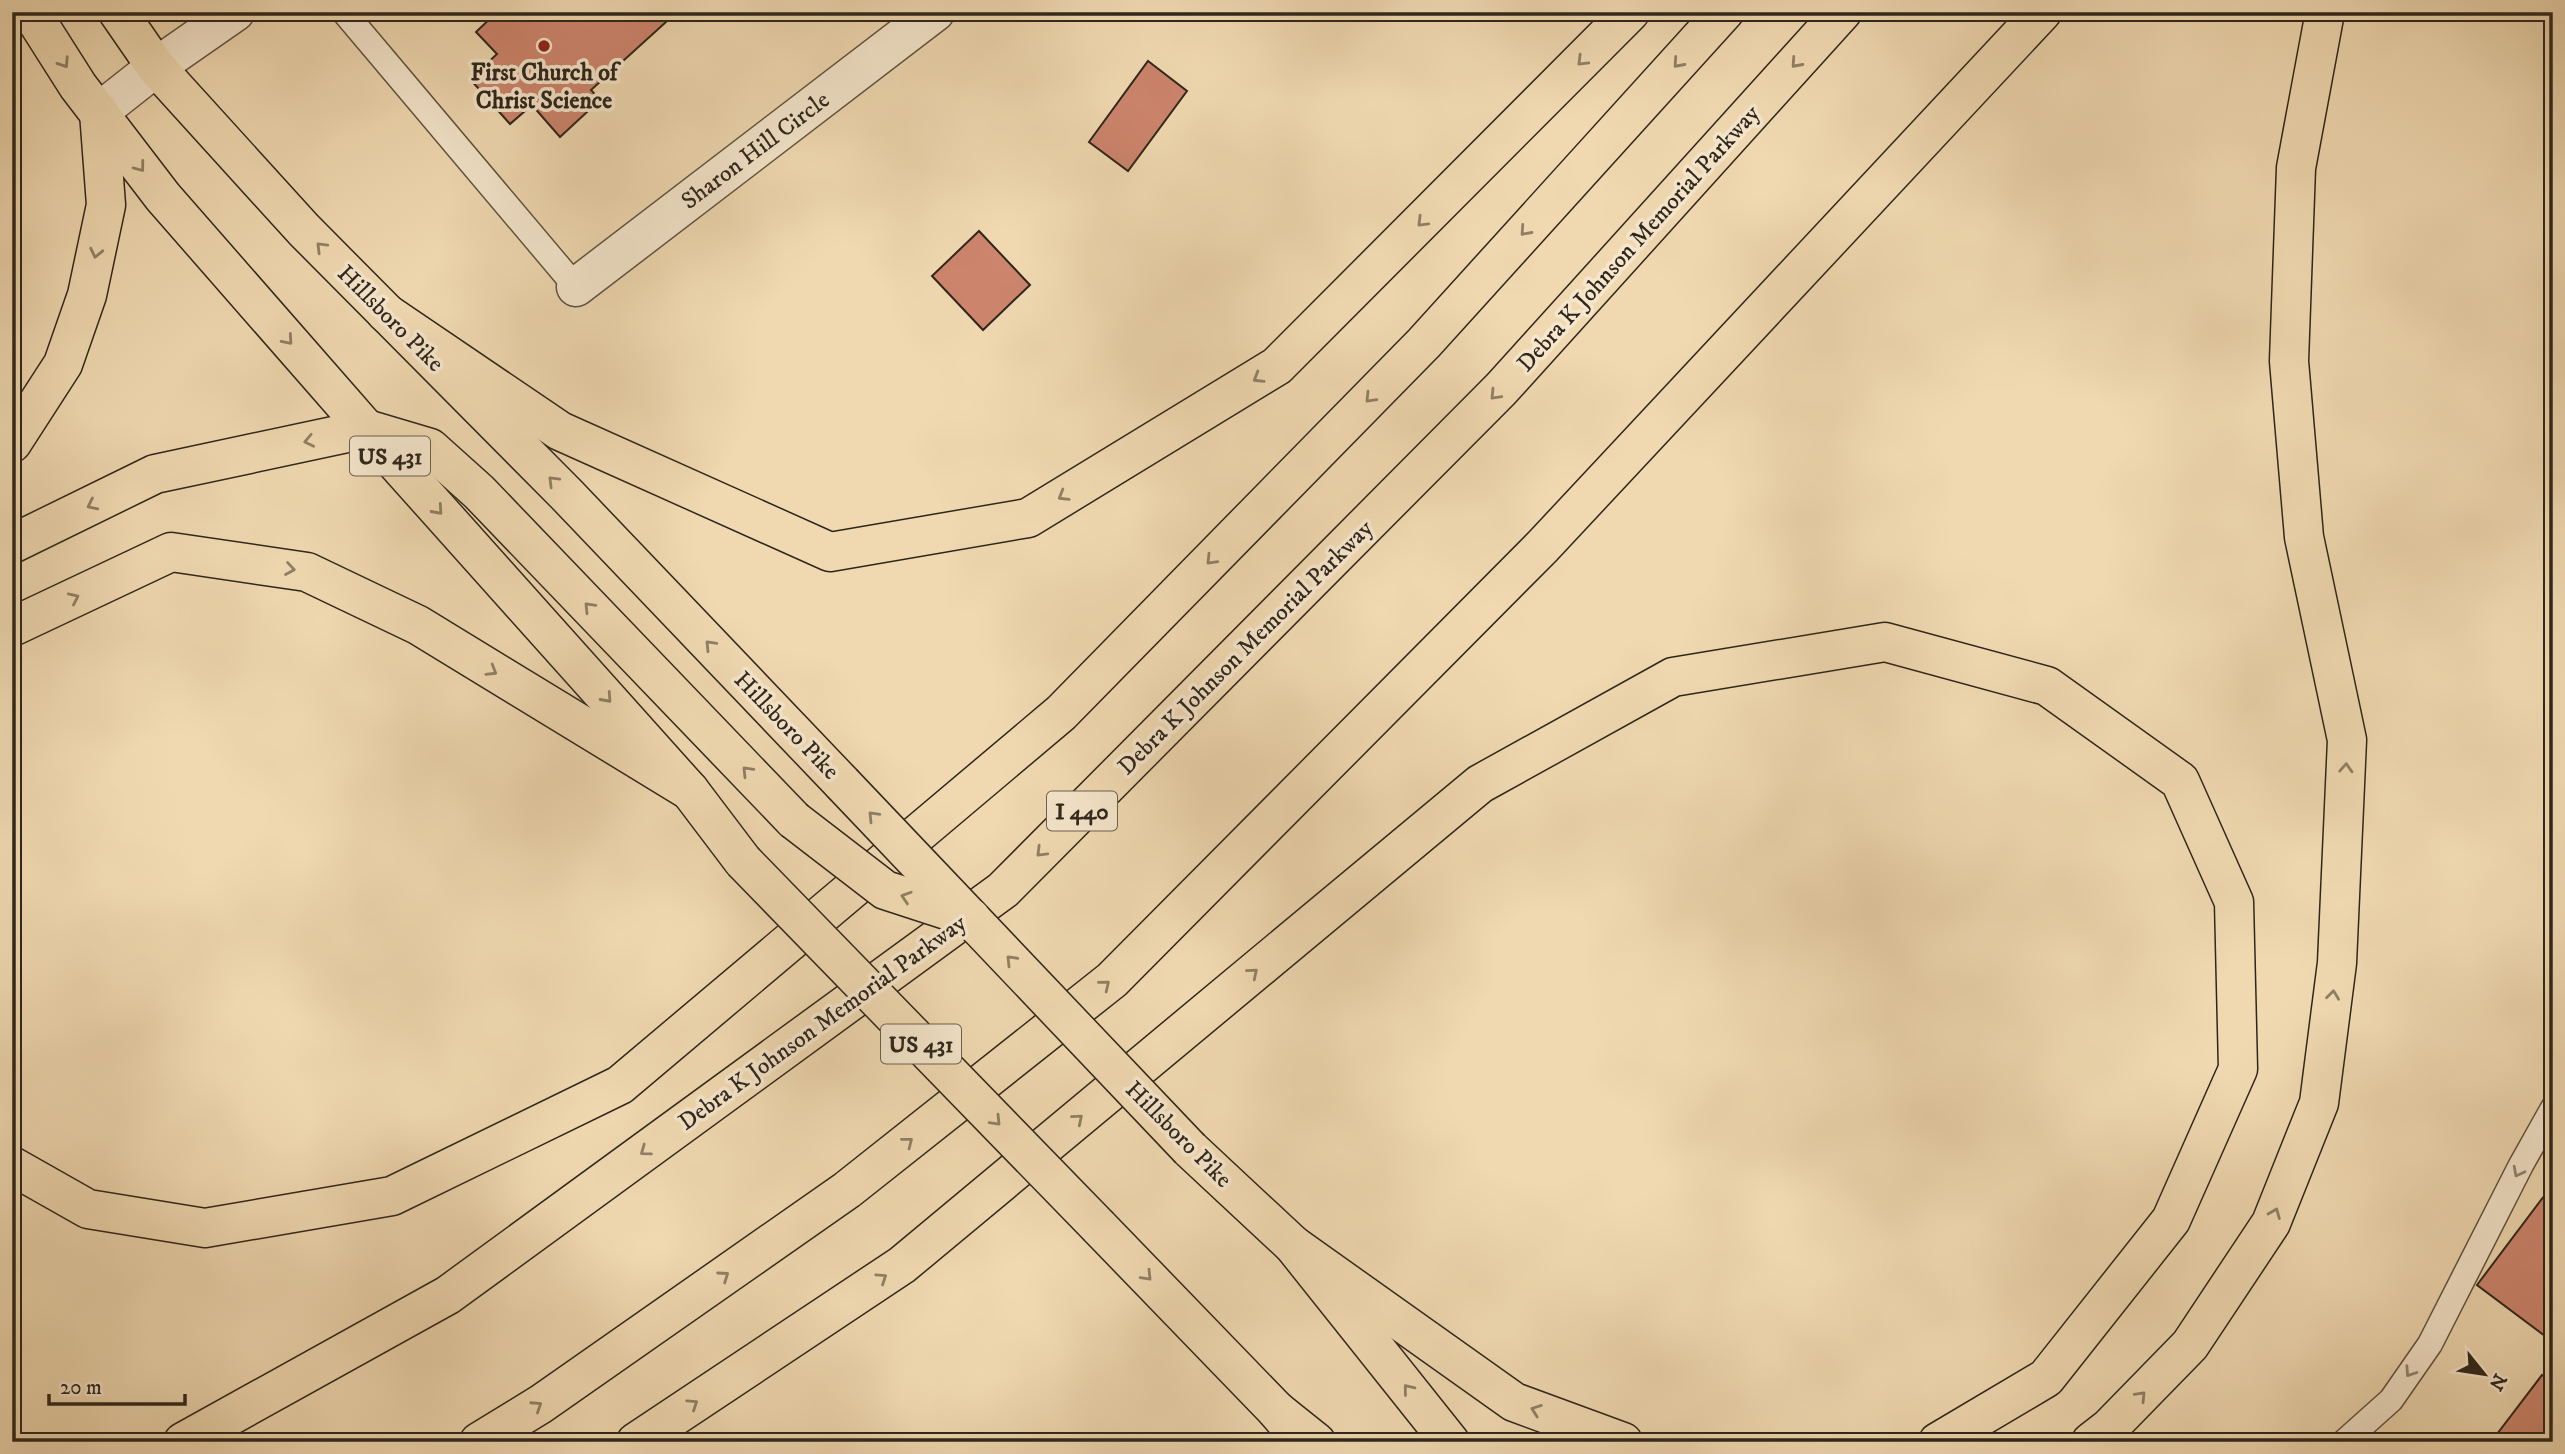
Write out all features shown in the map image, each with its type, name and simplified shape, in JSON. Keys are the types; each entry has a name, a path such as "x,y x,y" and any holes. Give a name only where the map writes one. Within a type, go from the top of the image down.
{"main road":[{"name":"US 431","path":"31,12 78,86 163,197 366,429 690,791 743,861 1276,1410 1303,1442"},
{"name":"Hillsboro Pike","path":"118,12 156,68 304,230 568,496 1190,1149 1293,1245 1450,1442"},
{"path":"386,313 560,431 830,552 1028,518 1277,366 1630,12"},
{"path":"12,1166 88,1209 205,1228 392,1196 620,1085 1061,713 1424,343 1724,12"},
{"name":"Debra K Johnson Memorial Parkway","path":"183,1442 448,1296 1003,890 1502,389 1842,12"},
{"path":"479,1442 541,1404 847,1190 1112,980 1543,546 2042,12"},
{"path":"2091,1442 2109,1428 2190,1345 2271,1223 2319,1103 2337,962 2347,740 2304,537 2289,361 2296,168 2325,12"},
{"path":"12,443 63,364 87,295 106,205 99,112"},
{"path":"12,544 155,474 366,429 430,448 479,492 794,820 885,890 971,918"},
{"path":"12,627 171,552 307,572 418,625 690,791"},
{"path":"636,1442 902,1265 1480,785 1673,677 1885,642 2047,686 2179,781 2234,902 2238,1069 2171,1220 2046,1378 1938,1442"},
{"path":"1293,1245 1514,1402 1623,1442"},
{"path":"1276,1410 1316,1442"}],"street":[{"path":"99,112 234,12"},
{"name":"Sharon Hill Circle","path":"576,287 935,12"}],"lane":[{"path":"344,12 576,287"},
{"path":"2344,1442 2392,1400 2430,1344 2552,1112"}],"building":[{"path":"497,12 531,12 537,19 544,12 677,12 591,90 600,100 560,137 532,105 510,124 470,79 497,54 476,32"},
{"path":"1148,61 1187,91 1128,171 1089,142"},
{"path":"979,231 1030,285 983,330 932,276"},
{"path":"2547,1192 2553,1196 2553,1342 2477,1285"},
{"path":"2542,1375 2553,1383 2553,1442 2491,1442"}],"place":[{"name":"First Church of Christ Science","path":"544,46"}]}
